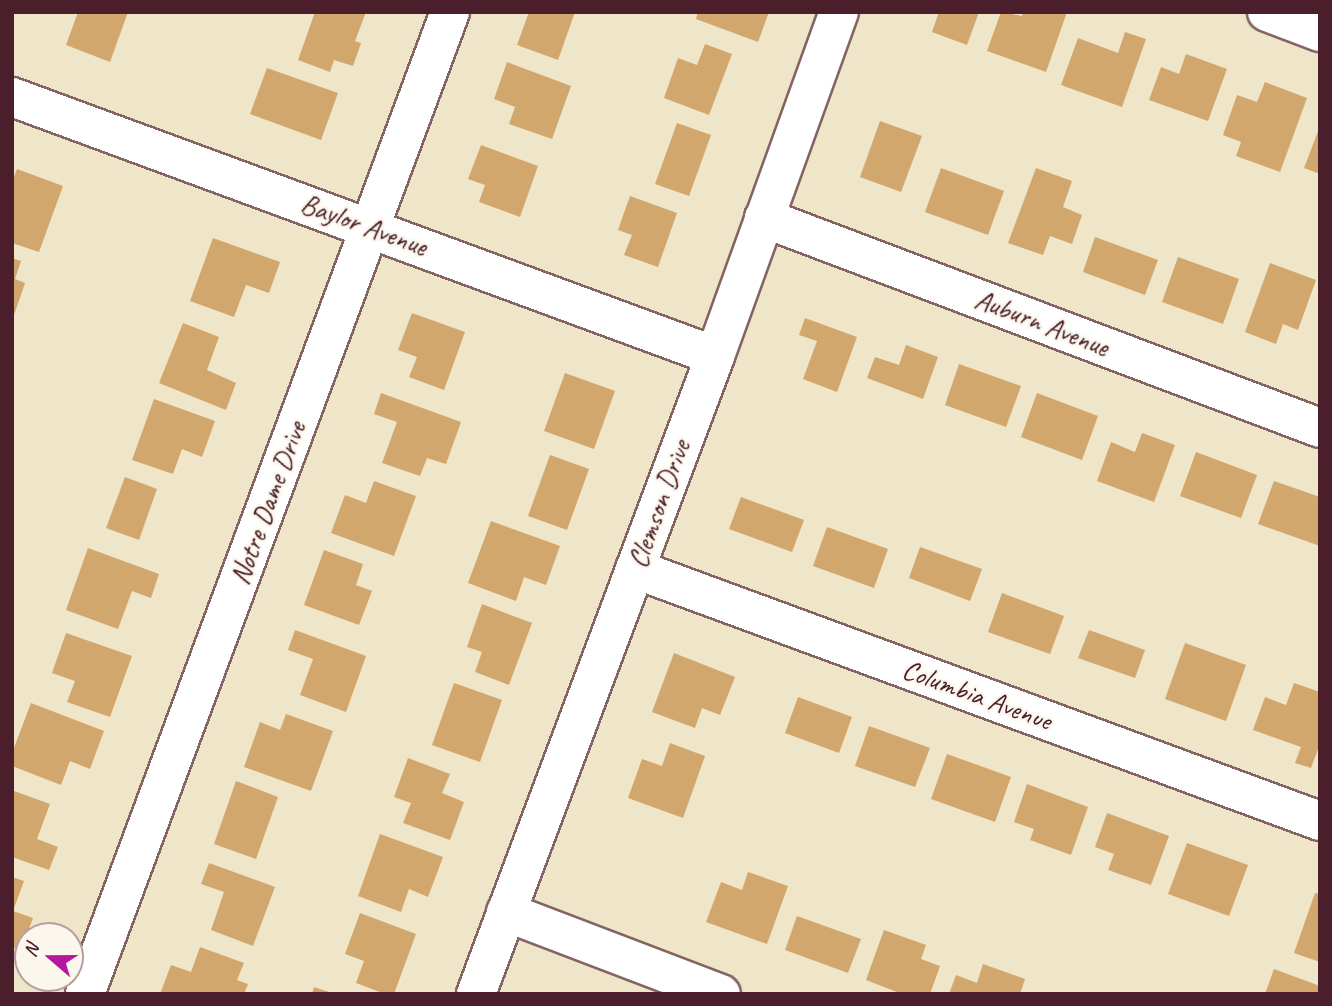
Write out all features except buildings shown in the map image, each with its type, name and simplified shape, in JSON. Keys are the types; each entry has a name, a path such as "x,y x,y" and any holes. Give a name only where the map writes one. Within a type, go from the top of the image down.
{"street":[{"name":"Notre Dame Drive","path":"85,994 450,12"},
{"name":"Clemson Drive","path":"476,994 715,356 839,12"},
{"path":"1267,12 1320,32"},
{"name":"Baylor Avenue","path":"12,97 715,356"},
{"name":"Auburn Avenue","path":"764,218 1320,428"},
{"name":"Columbia Avenue","path":"635,569 1320,821"},
{"path":"506,912 721,994"}]}
